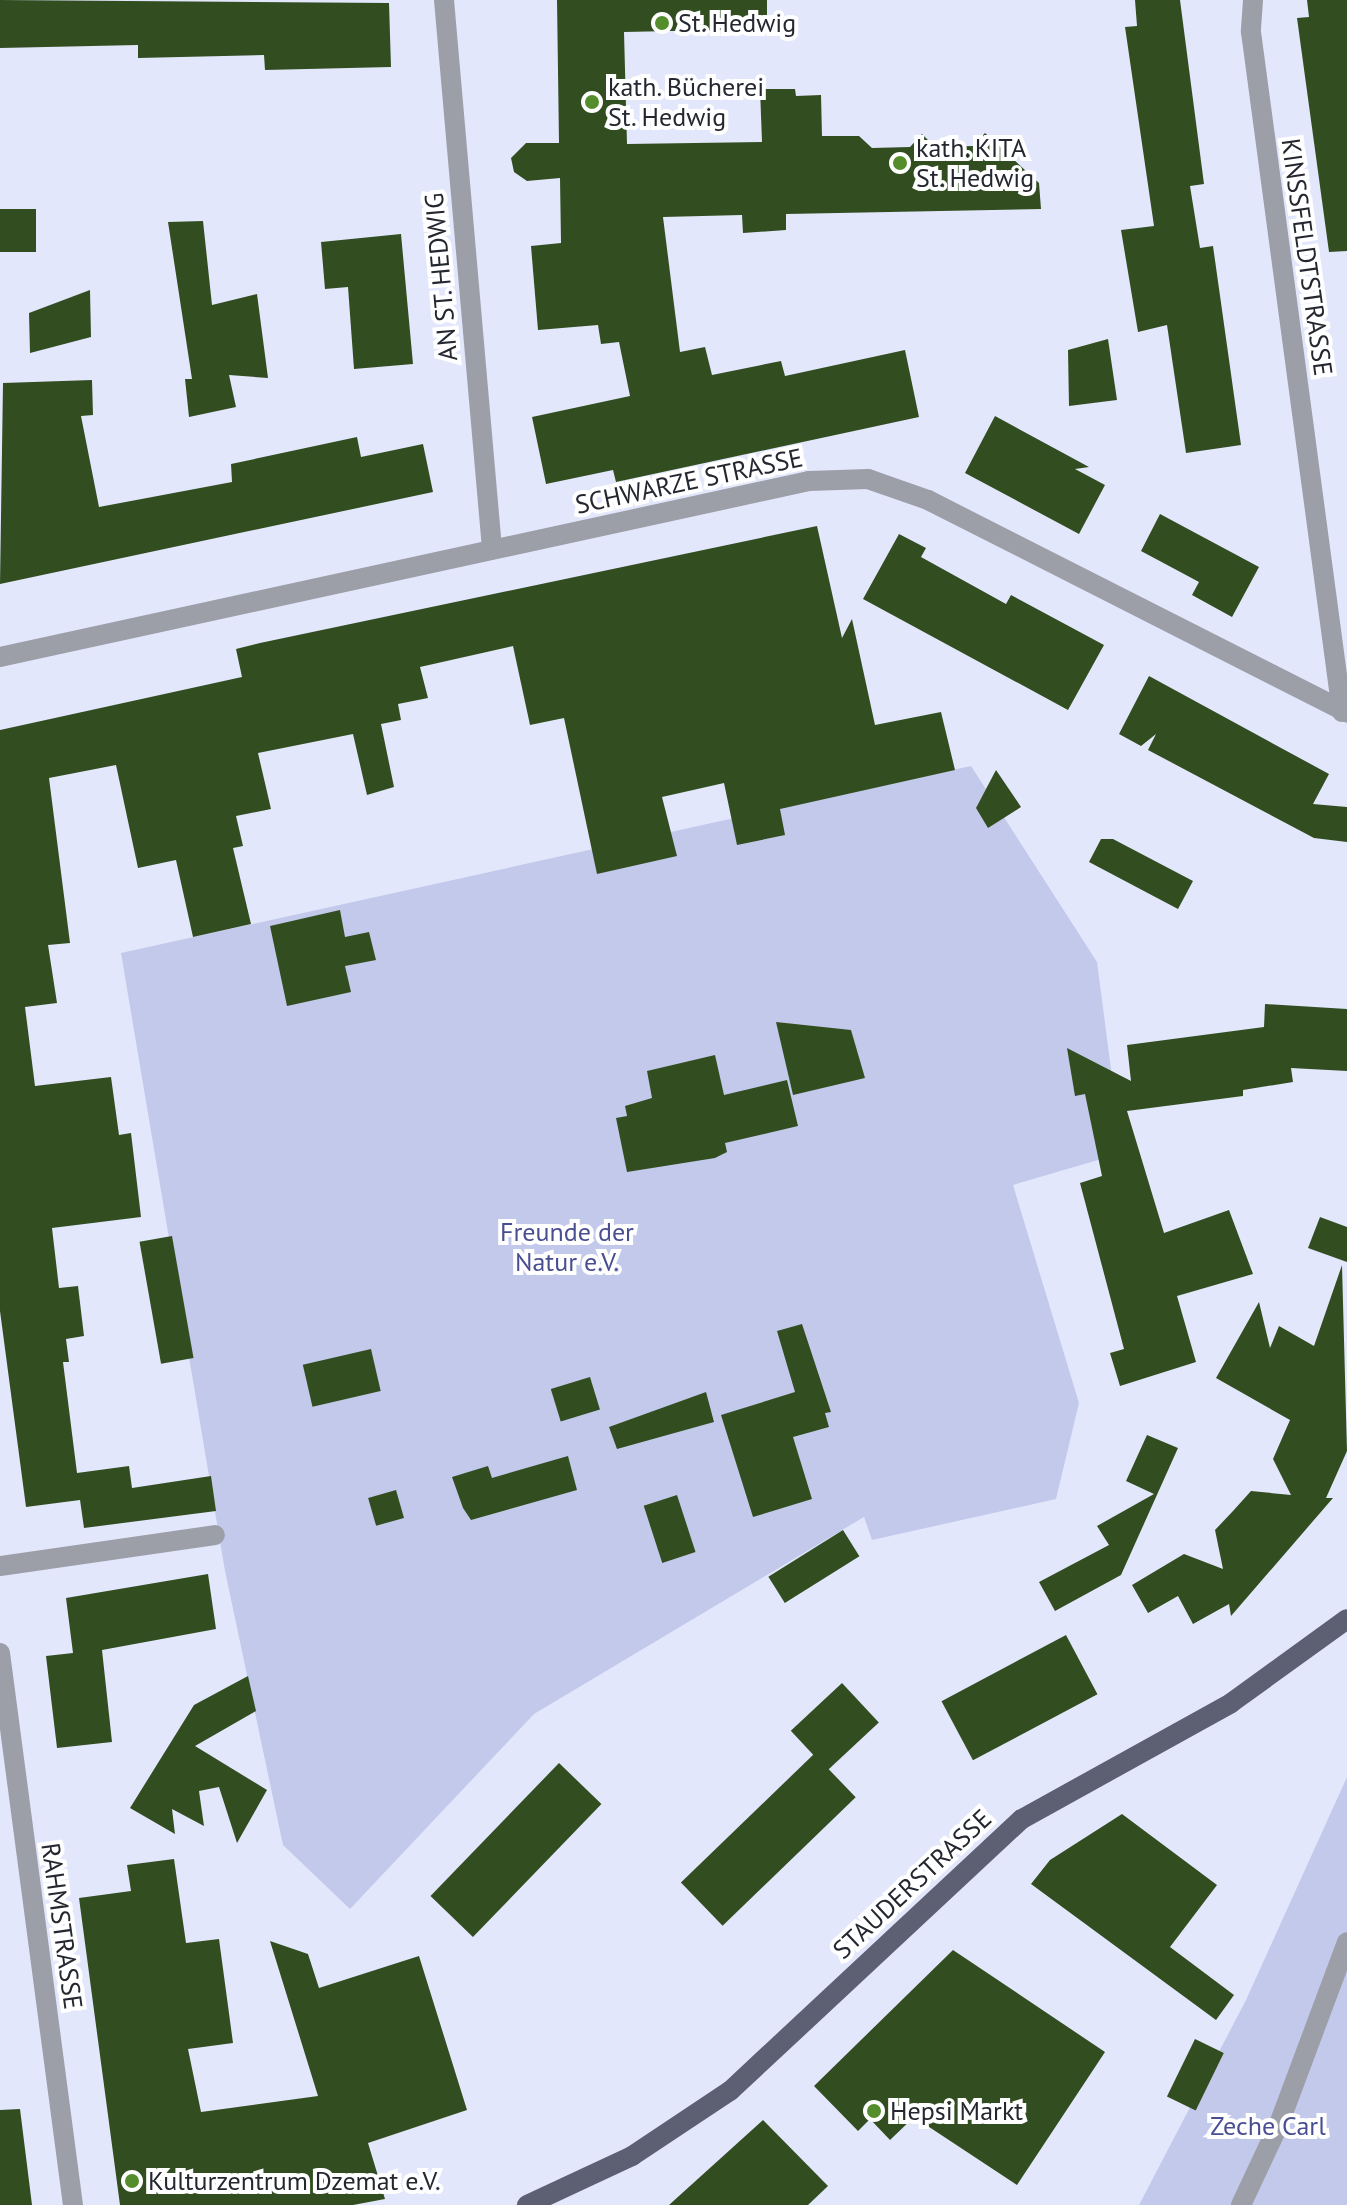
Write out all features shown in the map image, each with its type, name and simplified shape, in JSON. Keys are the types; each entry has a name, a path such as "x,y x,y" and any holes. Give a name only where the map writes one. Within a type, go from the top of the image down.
{"main road":[{"name":"STAUDERSTRASSE","path":"527,2205 632,2156 730,2091 1022,1819 1231,1703 1347,1619"}],"street":[{"name":"AN ST. HEDWIG","path":"444,0 492,549"},
{"name":"KINSSFELDTSTRASSE","path":"1253,0 1251,32 1344,712"},
{"name":"SCHWARZE STRASSE","path":"0,657 809,481 868,479 928,500 1344,712"},
{"path":"0,1566 215,1535"},
{"name":"RAHMSTRASSE","path":"0,1653 73,2205"},
{"path":"1241,2205 1279,2124 1347,1942"}],"green space":[{"name":"Freunde der Natur e.V.","path":"971,766 1097,962 1122,1153 1013,1185 1079,1403 1056,1499 872,1540 864,1517 534,1714 350,1909 283,1845 225,1571 121,953"},
{"name":"Zeche Carl","path":"1347,1777 1347,2205 1139,2205 1246,2000"}],"building":[{"path":"0,0 389,3 391,67 265,70 264,55 138,58 138,45 0,48"},
{"path":"557,0 767,0 767,29 624,32 627,144 762,142 760,89 795,89 796,96 821,95 822,136 859,136 872,148 910,147 922,134 935,147 973,146 985,133 1039,183 1041,209 786,214 786,230 743,233 742,215 663,217 680,352 705,347 712,375 781,361 785,376 905,350 919,417 616,482 613,470 546,484 532,417 630,396 619,342 601,344 598,325 538,330 531,246 561,243 560,178 527,181 514,172 511,158 526,143 559,143"},
{"path":"1135,0 1180,0 1204,184 1190,186 1200,248 1213,246 1241,445 1186,453 1167,325 1138,332 1121,230 1154,226 1125,27 1137,26"},
{"path":"1307,0 1347,0 1347,251 1329,252 1297,18 1309,17"},
{"path":"0,209 36,209 36,252 0,252"},
{"path":"203,221 212,305 257,294 268,378 229,375 236,407 189,417 185,379 192,379 168,222"},
{"path":"401,234 413,364 354,369 348,287 325,289 321,242"},
{"path":"90,290 91,337 30,353 29,313"},
{"path":"1108,339 1117,400 1069,406 1068,350"},
{"path":"92,380 93,415 81,416 99,507 232,482 231,464 357,437 361,457 423,444 433,492 0,584 3,383"},
{"path":"995,416 1089,467 1075,469 1105,485 1079,534 965,473"},
{"path":"1160,514 1259,567 1232,617 1192,595 1199,582 1141,551"},
{"path":"817,526 842,638 852,619 875,725 941,712 955,770 780,809 785,835 737,845 724,783 662,797 677,856 597,874 564,718 530,725 513,646 420,667 428,698 398,704 401,720 381,724 394,787 367,795 353,734 258,753 271,809 236,816 243,846 233,848 251,924 193,937 176,860 138,868 116,765 49,778 70,943 48,945 57,1003 25,1007 35,1086 111,1077 119,1135 131,1133 141,1217 52,1228 59,1288 78,1286 84,1336 66,1339 69,1362 63,1362 77,1473 129,1466 132,1488 211,1476 216,1511 84,1528 80,1500 26,1507 0,1311 0,730 242,677 236,649 260,643"},
{"path":"899,534 926,548 921,557 1006,604 1011,595 1104,645 1068,710 863,599"},
{"path":"1149,676 1329,774 1313,804 1347,807 1347,842 1314,838 1148,750 1156,734 1141,746 1119,734"},
{"path":"996,770 1021,807 988,828 976,808"},
{"path":"1101,839 1113,839 1193,881 1178,909 1089,862"},
{"path":"340,910 345,937 369,932 376,960 345,966 351,992 287,1006 270,926"},
{"path":"1265,1004 1347,1009 1347,1071 1291,1068 1293,1082 1243,1090 1243,1096 1127,1111 1164,1233 1229,1210 1253,1274 1177,1296 1196,1362 1120,1386 1110,1353 1124,1349 1080,1183 1102,1176 1085,1094 1075,1096 1067,1048 1131,1081 1127,1045 1264,1027"},
{"path":"776,1022 851,1030 865,1078 793,1095"},
{"path":"715,1055 724,1095 787,1080 798,1126 725,1143 727,1152 715,1158 627,1172 616,1118 627,1116 625,1106 652,1098 647,1071"},
{"path":"1320,1217 1347,1227 1347,1262 1308,1248"},
{"path":"172,1236 194,1358 161,1364 140,1242"},
{"path":"1342,1265 1347,1451 1326,1498 1333,1498 1231,1616 1229,1604 1193,1624 1178,1596 1148,1613 1132,1585 1184,1554 1223,1569 1215,1530 1251,1491 1291,1495 1273,1459 1290,1420 1216,1378 1259,1302 1270,1348 1279,1326 1314,1346"},
{"path":"802,1324 831,1412 825,1413 829,1427 793,1437 812,1499 753,1517 721,1415 795,1392 777,1331"},
{"path":"371,1349 381,1391 312,1407 303,1365"},
{"path":"590,1377 600,1410 561,1422 551,1389"},
{"path":"706,1392 714,1422 617,1449 609,1427"},
{"path":"1147,1435 1178,1448 1121,1575 1055,1611 1039,1582 1109,1545 1097,1526 1154,1494 1126,1481"},
{"path":"568,1456 577,1490 471,1520 463,1508 452,1477 488,1466 492,1478"},
{"path":"396,1490 404,1518 376,1526 368,1498"},
{"path":"677,1495 696,1552 662,1563 644,1506"},
{"path":"843,1530 859,1556 785,1603 768,1577"},
{"path":"208,1574 216,1629 102,1650 112,1742 57,1748 46,1656 73,1653 66,1598"},
{"path":"1066,1635 1097,1694 973,1760 942,1701"},
{"path":"248,1676 256,1711 195,1746 267,1790 237,1843 219,1787 199,1791 204,1826 172,1809 175,1834 130,1808 194,1705"},
{"path":"842,1683 879,1722 828,1770 791,1731"},
{"path":"814,1754 856,1797 723,1926 681,1883"},
{"path":"559,1763 601,1804 473,1937 430,1896"},
{"path":"1122,1814 1217,1885 1170,1947 1234,1995 1216,2020 1031,1884 1050,1860"},
{"path":"174,1859 186,1943 219,1939 233,2043 188,2049 201,2112 318,2096 270,1941 308,1954 319,1988 419,1956 467,2110 368,2143 385,2199 353,2205 120,2205 79,1898 131,1891 127,1865"},
{"path":"953,1950 1105,2052 1017,2185 914,2117 890,2140 870,2119 858,2131 814,2086"},
{"path":"1195,2039 1224,2053 1196,2111 1167,2097"},
{"path":"20,2109 32,2205 0,2205 0,2110"},
{"path":"763,2120 828,2186 808,2205 669,2205"}],"place":[{"name":"St. Hedwig","path":"662,23"},
{"name":"kath. Bücherei St. Hedwig","path":"592,102"},
{"name":"kath. KITA St. Hedwig","path":"900,163"},
{"name":"Hepsi Markt","path":"874,2111"},
{"name":"Kulturzentrum Dzemat e.V.","path":"132,2181"}]}
